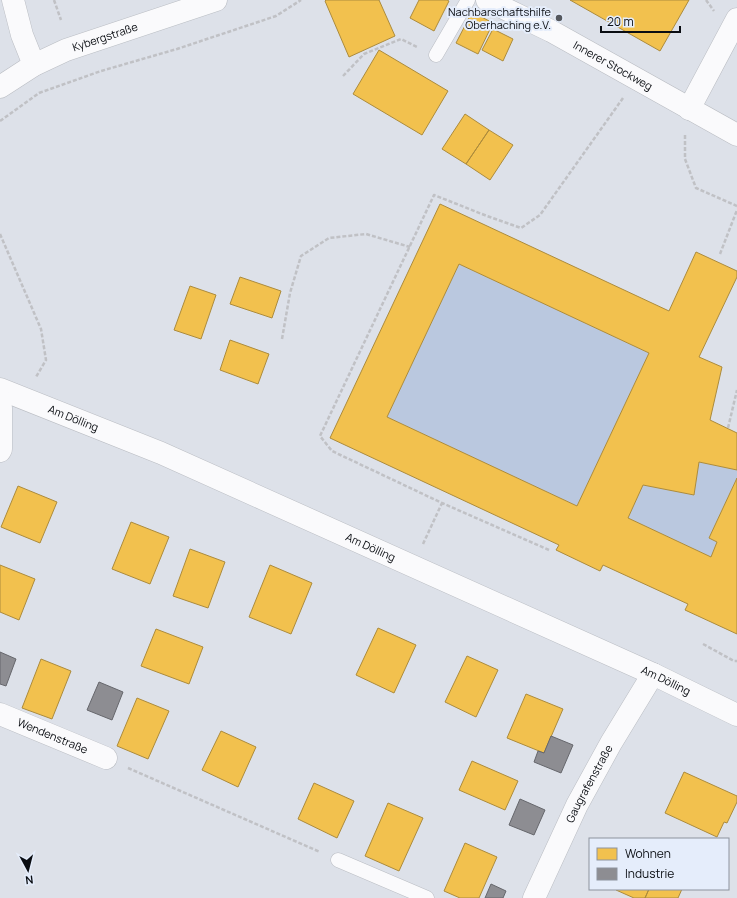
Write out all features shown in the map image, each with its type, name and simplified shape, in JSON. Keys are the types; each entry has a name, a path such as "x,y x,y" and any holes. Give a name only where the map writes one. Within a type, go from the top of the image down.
{"street":[{"path":"13,0 22,35 34,65"},
{"name":"Kybergstraße","path":"0,87 34,65 66,50 216,0"},
{"name":"Innerer Stockweg","path":"487,0 551,30 737,135"},
{"path":"689,109 737,19"},
{"name":"Am Dölling","path":"0,388 161,453 653,674 737,715"},
{"path":"0,400 0,451"},
{"name":"Gaugrafenstraße","path":"534,898 577,805 611,743 653,674"},
{"name":"Wendenstraße","path":"0,714 106,758"}],"lane":[{"path":"436,55 468,0"},
{"path":"338,860 427,898"}],"path":[{"path":"54,0 61,20"},
{"path":"0,121 39,93 101,71 177,49 276,16 301,0"},
{"path":"344,76 364,54 401,39 436,55"},
{"path":"549,550 442,503 332,451 320,436 434,195 521,228 540,215 623,98"},
{"path":"685,132 685,159 696,188 737,206"},
{"path":"720,254 737,210"},
{"path":"0,234 41,329 46,360 24,398"},
{"path":"282,339 290,293 301,256 329,238 366,234 410,247"},
{"path":"728,428 737,390"},
{"path":"413,566 442,503"},
{"path":"703,644 734,661 737,661"},
{"path":"106,758 338,860"}],"shaded area":[{"path":"459,264 649,353 577,506 387,417"},
{"path":"699,462 737,470 737,478 709,538 717,542 711,557 628,518 643,485 694,495"}],"building: Wohnen":[{"path":"379,0 395,36 349,57 325,1"},
{"path":"419,0 449,1 434,31 410,18"},
{"path":"570,0 689,0 660,51"},
{"path":"472,12 493,23 478,54 456,43"},
{"path":"493,29 513,39 503,61 482,50"},
{"path":"379,50 448,91 422,135 353,94"},
{"path":"465,114 489,130 466,164 442,149"},
{"path":"489,130 513,145 490,180 466,164"},
{"path":"440,204 669,311 696,252 737,271 737,277 699,357 722,367 710,420 737,433 737,470 699,462 694,495 643,485 628,518 711,557 717,542 709,538 737,478 737,634 685,610 688,604 603,565 600,571 556,550 559,545 330,438","holes":["459,264 649,353 577,506 387,417"]},
{"path":"240,277 281,291 272,318 230,304"},
{"path":"190,286 216,295 201,339 174,330"},
{"path":"230,340 269,354 258,384 220,370"},
{"path":"18,486 57,502 40,543 1,527"},
{"path":"131,522 169,537 150,584 112,569"},
{"path":"190,549 225,562 208,608 173,596"},
{"path":"0,565 35,579 19,620 0,612"},
{"path":"270,565 312,583 291,634 249,617"},
{"path":"378,628 416,645 394,693 356,675"},
{"path":"156,629 203,647 189,684 141,666"},
{"path":"467,656 498,670 476,717 445,702"},
{"path":"41,659 71,671 52,719 22,708"},
{"path":"526,694 563,709 544,753 507,738"},
{"path":"137,698 169,711 148,759 117,746"},
{"path":"221,731 256,747 238,787 202,770"},
{"path":"472,761 518,781 505,810 459,790"},
{"path":"684,772 737,796 737,802 727,823 724,822 717,837 665,813"},
{"path":"314,783 354,801 337,838 298,819"},
{"path":"388,803 423,818 399,871 365,856"},
{"path":"465,843 497,857 479,898 460,898 444,891"},
{"path":"616,890 649,890 645,898 634,898"},
{"path":"649,890 682,890 678,898 645,898"}],"building: Industrie":[{"path":"0,652 16,659 6,686 0,684"},
{"path":"99,682 123,692 112,720 87,710"},
{"path":"551,736 573,745 561,773 534,762 538,751 544,753"},
{"path":"520,799 545,810 534,835 509,825"},
{"path":"491,884 506,891 503,898 485,898"}],"place":[{"name":"Nachbarschaftshilfe Oberhaching e.V.","path":"559,18"}]}
